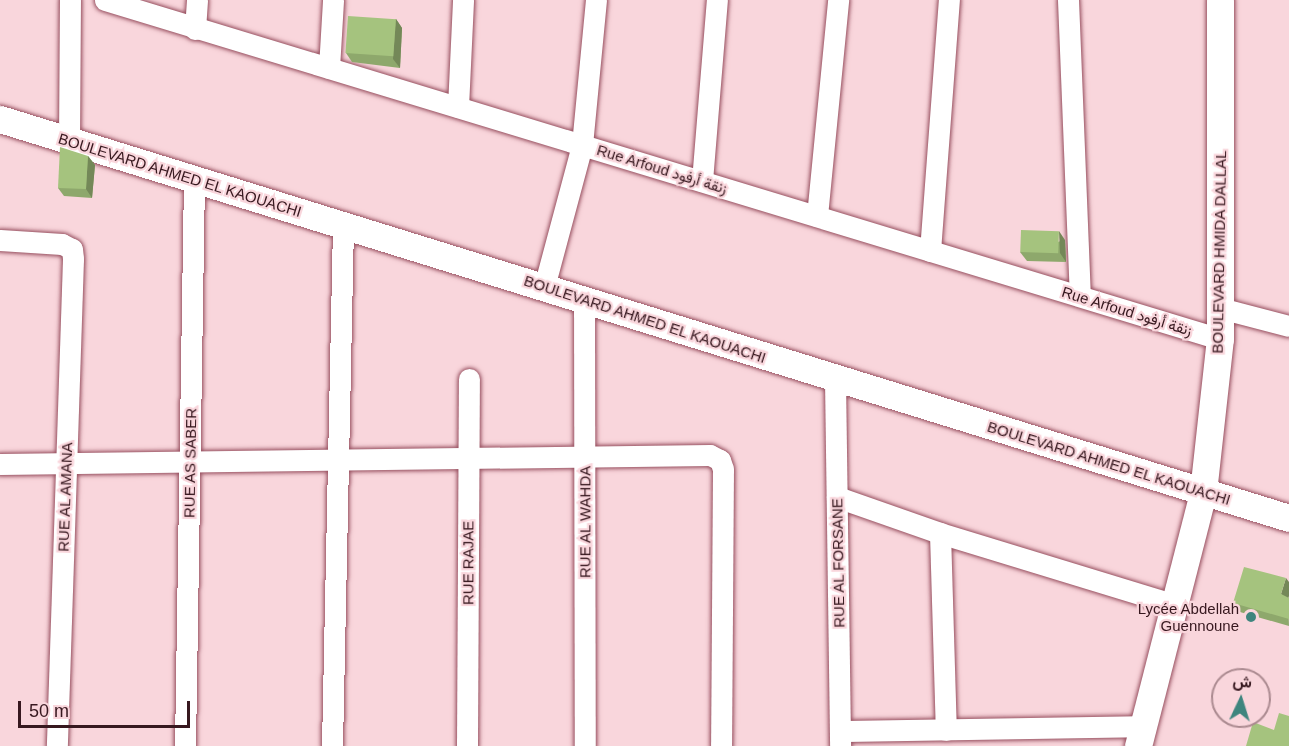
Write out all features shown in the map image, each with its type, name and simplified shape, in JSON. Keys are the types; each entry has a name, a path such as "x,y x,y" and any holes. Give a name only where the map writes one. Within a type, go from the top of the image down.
{"street":[{"path":"69,141 70,0"},
{"name":"Rue Arfoud زنقة أرفود","path":"105,0 1220,339"},
{"path":"195,29 197,0"},
{"path":"330,68 333,0"},
{"path":"458,107 463,0"},
{"path":"544,287 582,145 596,0"},
{"path":"702,181 717,0"},
{"path":"817,216 838,0"},
{"path":"930,250 949,0"},
{"path":"1068,0 1080,296"},
{"name":"BOULEVARD HMIDA DALLAL","path":"1140,736 1203,492 1220,339 1220,0"},
{"name":"BOULEVARD AHMED EL KAOUACHI","path":"0,119 194,181 584,298 835,380 1289,518"},
{"name":"RUE AS SABER","path":"186,746 194,181"},
{"path":"332,746 336,459 343,226"},
{"name":"RUE AL AMANA","path":"0,240 62,244 72,249 57,746"},
{"name":"RUE AL WAHDA","path":"584,298 585,746"},
{"path":"1220,308 1289,326"},
{"name":"RUE RAJAE","path":"467,746 469,379"},
{"name":"RUE AL FORSANE","path":"835,380 840,738"},
{"path":"0,464 710,455 720,460 723,469 721,746"},
{"path":"837,497 940,533 1175,605"},
{"path":"940,533 946,730"},
{"path":"840,738 946,730 1140,736"}],"building":[{"path":"348,16 396,19 393,56 345,53"},
{"path":"60,147 88,156 86,189 58,188"},
{"path":"1021,230 1059,231 1058,253 1020,252"},
{"path":"1244,567 1286,578 1281,594 1289,598 1289,619 1233,603"},
{"path":"1279,713 1289,716 1289,746 1246,746 1251,728 1274,730"}],"place":[{"name":"Lycée Abdellah Guennoune","path":"1251,617"}]}
